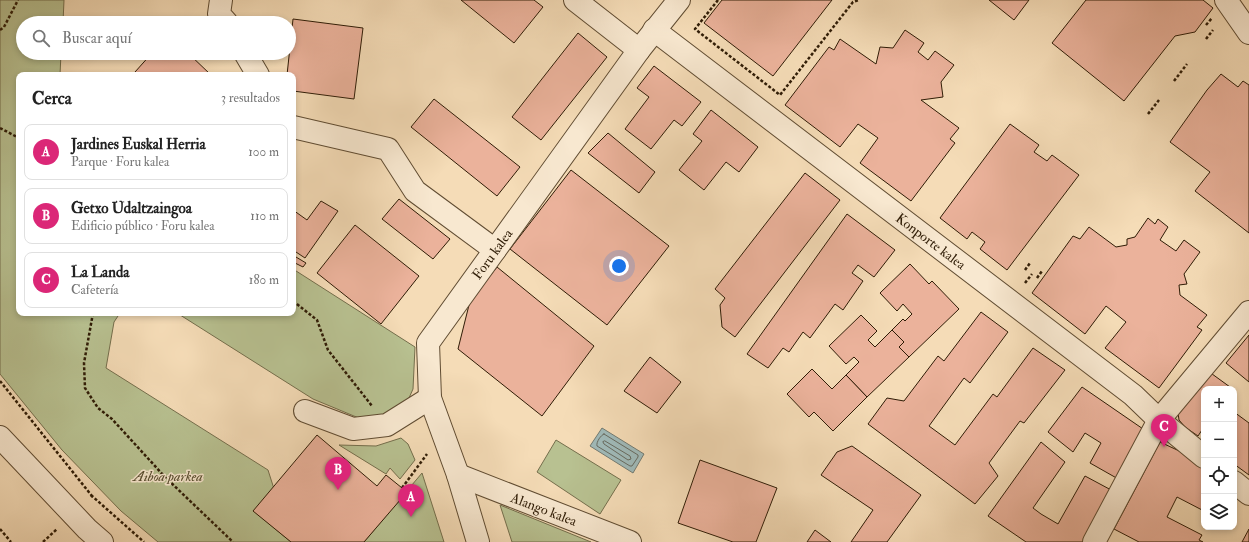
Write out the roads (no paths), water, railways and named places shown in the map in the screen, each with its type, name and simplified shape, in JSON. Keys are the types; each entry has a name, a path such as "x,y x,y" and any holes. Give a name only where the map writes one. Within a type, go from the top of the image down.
{"street":[{"path":"221,0 219,14 221,16"},
{"path":"575,0 639,50"},
{"name":"Foru kalea","path":"478,542 458,475 430,398 428,343 639,50 679,0"},
{"path":"1226,0 1249,33"},
{"name":"Konporte kalea","path":"654,30 1133,395 1159,420 1201,455"},
{"path":"249,60 256,72"},
{"path":"296,128 388,149 415,191 495,250"},
{"path":"1094,542 1159,420 1249,312"},
{"path":"305,411 353,429 387,425 430,398"},
{"path":"0,437 73,515 102,542"},
{"name":"Alango kalea","path":"458,475 630,542"},
{"path":"1237,484 1249,494"}],"water":[{"path":"602,428 644,454 633,473 590,446"}],"place":[{"name":"La Landa","path":"1164,447"},
{"name":"Getxo Udaltzaingoa","path":"338,490"},
{"name":"Jardines Euskal Herria","path":"411,517"}],"park label":[{"name":"Aiboa parkea","path":"168,476"}]}
